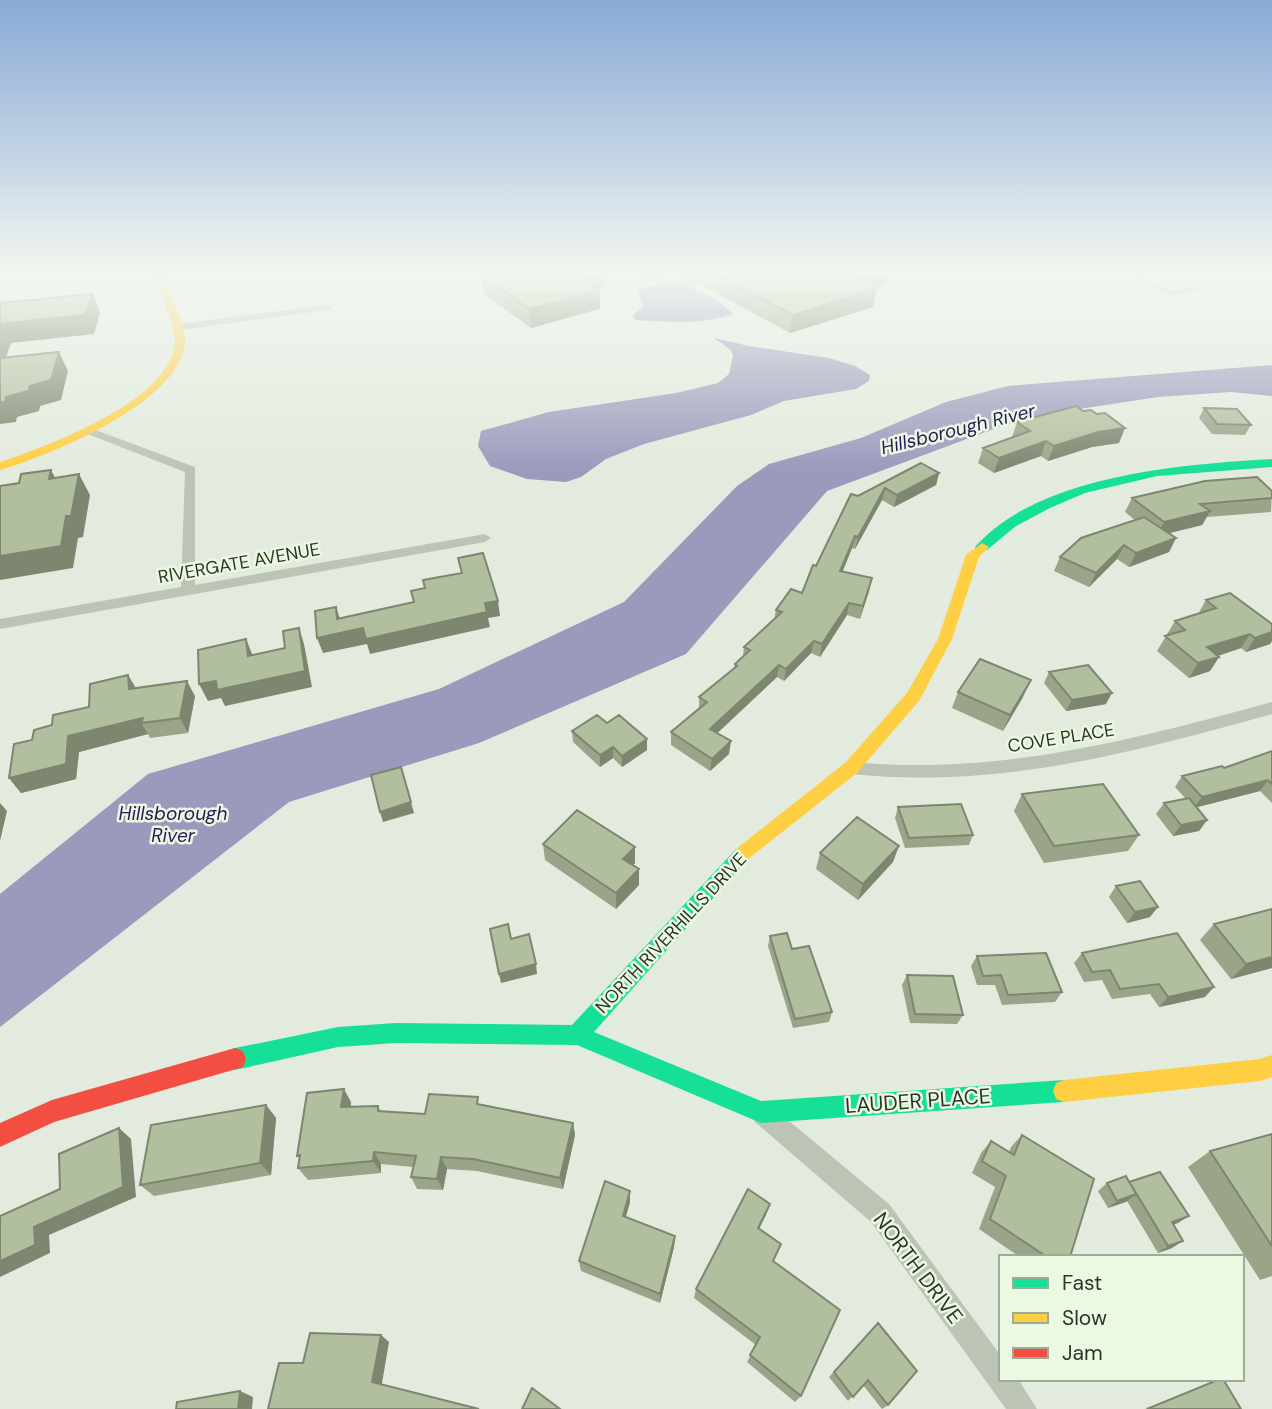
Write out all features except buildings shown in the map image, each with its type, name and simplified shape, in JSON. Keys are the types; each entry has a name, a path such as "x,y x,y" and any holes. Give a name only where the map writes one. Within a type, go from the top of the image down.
{"street":[{"path":"0,466 89,431 142,397 167,371 178,351 180,341"},
{"path":"89,431 191,470 188,592"},
{"name":"NORTH RIVERHILLS DRIVE","path":"577,1035 732,862 851,768 913,696 945,639 973,555 1001,529 1023,514 1096,486 1201,466 1272,463"},
{"name":"RIVERGATE AVENUE","path":"0,624 485,538"},
{"name":"COVE PLACE","path":"851,768 916,773 1017,766 1138,744 1272,708"},
{"path":"0,1135 52,1111 213,1063 338,1037 396,1033 577,1035"},
{"name":"LAUDER PLACE","path":"577,1035 761,1112 1048,1093 1259,1070 1272,1066"},
{"name":"NORTH DRIVE","path":"761,1112 880,1213 999,1376"},
{"name":"NORTH DRIVE","path":"1002,1381 1023,1409"}],"water":[{"path":"718,341 829,358 855,366 870,375 869,381 856,389 784,401 751,415 644,444 606,459 581,477 566,482 527,479 490,466 478,446 481,431 549,412 676,393 718,383 729,374 733,356 731,350"},
{"name":"Hillsborough River","path":"1272,365 1272,396 1231,392 1158,397 1053,413 999,427 827,491 686,654 479,743 289,802 0,1027 0,894 148,774 439,689 624,602 737,486 769,464 861,438 946,402 1008,386"}],"traffic: fast":[{"path":"982,547 1012,523 1045,505 1118,480 1196,468 1272,463"},
{"path":"235,1059 338,1037 396,1033 577,1035 742,854"},
{"path":"577,1035 761,1112 1064,1091"}],"traffic: slow":[{"path":"0,466 77,436 134,404 157,385 173,364 180,341"},
{"path":"742,854 851,768 913,697 945,639 973,555 982,547"},
{"path":"1064,1091 1260,1070 1272,1066"}],"traffic: jam":[{"path":"0,1135 52,1111 235,1059"}]}
